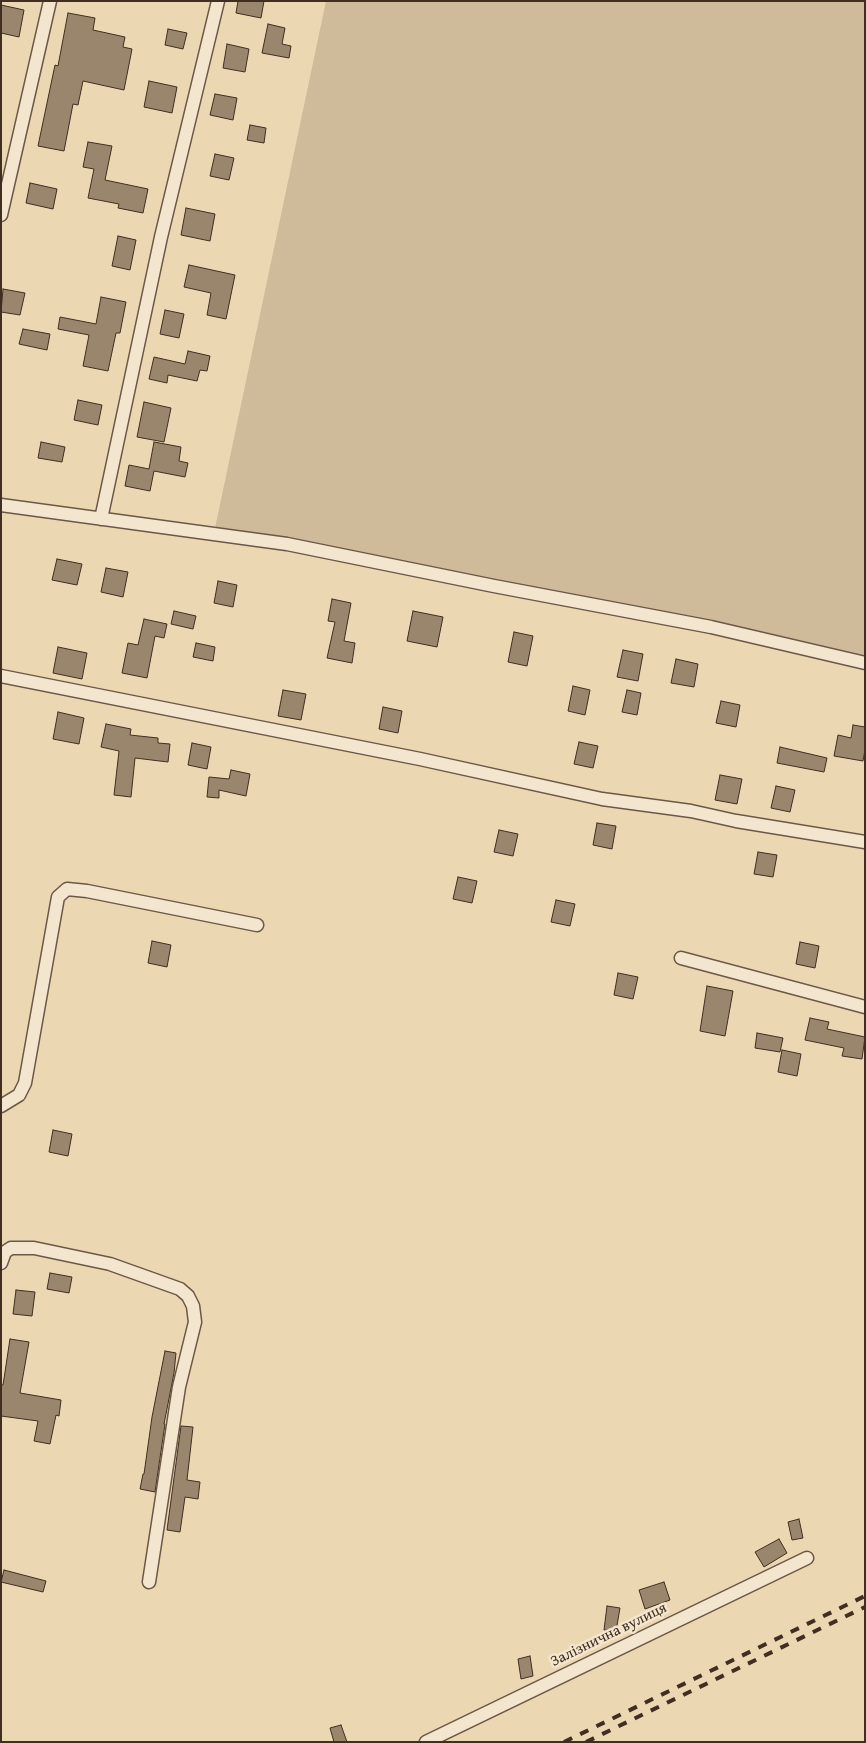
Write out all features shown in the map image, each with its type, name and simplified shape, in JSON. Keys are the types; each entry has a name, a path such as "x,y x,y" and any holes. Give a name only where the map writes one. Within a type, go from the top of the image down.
{"street":[{"path":"1,215 50,1"},
{"path":"102,518 161,237 218,1"},
{"path":"1,505 286,544 711,627 865,663"},
{"path":"1,676 420,759 602,799 691,811 736,821 865,842"},
{"path":"1,1106 19,1095 25,1083 58,897 67,889 87,891 257,925"},
{"path":"681,958 865,1007"},
{"path":"3,1254 11,1248 34,1248 110,1264 180,1290 188,1296 193,1306 195,1322 179,1387 150,1582"},
{"name":"Залізнична вулиця","path":"426,1742 807,1558"}],"shaded area":[{"path":"326,1 865,1 865,663 214,533"}],"building":[{"path":"238,1 264,1 261,18 236,13"},
{"path":"1,5 24,10 19,37 1,33"},
{"path":"68,13 95,18 93,30 125,37 123,47 132,49 124,90 83,81 78,105 73,104 64,151 38,146 55,65 58,66"},
{"path":"268,24 285,28 282,44 291,46 289,58 262,53"},
{"path":"168,29 187,33 183,49 165,45"},
{"path":"227,44 249,49 245,72 223,68"},
{"path":"149,81 177,87 172,113 144,107"},
{"path":"215,94 237,98 233,120 210,115"},
{"path":"250,125 266,128 264,143 247,140"},
{"path":"88,142 112,146 105,180 148,189 143,213 118,208 119,204 88,198 94,169 83,167"},
{"path":"215,154 234,158 229,180 210,176"},
{"path":"30,183 57,189 53,209 26,203"},
{"path":"186,208 215,214 210,241 181,235"},
{"path":"118,236 136,240 130,270 112,266"},
{"path":"189,265 235,275 226,319 207,315 211,293 184,287"},
{"path":"3,289 25,293 20,315 1,312"},
{"path":"101,297 126,302 120,333 116,333 108,371 83,366 89,335 58,329 60,317 96,324"},
{"path":"165,310 184,314 179,338 160,334"},
{"path":"23,329 50,334 47,350 19,344"},
{"path":"188,351 210,356 207,371 200,370 197,381 168,375 167,383 149,379 154,357 185,364"},
{"path":"78,400 102,405 98,425 74,420"},
{"path":"144,402 171,408 164,442 137,437"},
{"path":"41,442 65,447 62,462 38,458"},
{"path":"154,442 181,447 179,461 188,463 185,477 154,471 150,491 125,486 129,465 149,469"},
{"path":"57,559 82,564 77,585 52,580"},
{"path":"106,568 128,572 123,597 101,592"},
{"path":"218,581 237,585 233,607 214,603"},
{"path":"332,599 351,603 344,641 355,643 352,663 327,658 335,622 328,621"},
{"path":"174,611 196,616 193,629 171,624"},
{"path":"413,611 443,617 437,647 407,641"},
{"path":"144,619 167,624 164,638 155,636 147,678 122,673 128,643 138,645"},
{"path":"514,632 533,636 527,666 508,662"},
{"path":"196,643 215,647 213,661 193,657"},
{"path":"58,647 87,653 82,679 53,673"},
{"path":"623,650 643,654 638,681 617,677"},
{"path":"676,659 698,664 694,687 671,683"},
{"path":"573,686 590,690 585,715 568,711"},
{"path":"283,690 306,694 301,720 278,716"},
{"path":"627,690 641,693 637,715 622,712"},
{"path":"721,701 740,705 736,727 716,723"},
{"path":"383,707 402,711 398,733 379,729"},
{"path":"58,712 84,718 79,744 53,739"},
{"path":"106,724 131,729 130,735 158,738 158,743 170,744 168,762 135,758 131,797 114,795 119,751 101,747"},
{"path":"853,725 865,727 863,761 834,756 838,735 851,738"},
{"path":"579,742 598,746 593,768 574,764"},
{"path":"192,743 211,747 207,769 188,765"},
{"path":"780,747 827,758 824,772 777,763"},
{"path":"231,770 250,774 246,796 219,790 219,798 207,797 209,777 229,779"},
{"path":"720,775 742,779 737,804 715,800"},
{"path":"776,786 795,790 790,812 771,808"},
{"path":"597,823 616,826 612,849 593,845"},
{"path":"499,830 518,834 513,856 494,852"},
{"path":"758,852 777,855 773,877 754,874"},
{"path":"458,877 477,881 472,903 453,899"},
{"path":"556,900 575,904 570,926 551,922"},
{"path":"152,941 171,945 167,967 148,963"},
{"path":"800,942 819,946 815,968 796,964"},
{"path":"618,973 638,977 633,999 614,995"},
{"path":"707,986 733,991 725,1036 700,1031"},
{"path":"810,1018 829,1022 827,1029 865,1037 862,1059 842,1056 844,1048 805,1040"},
{"path":"757,1033 783,1038 780,1052 755,1048"},
{"path":"782,1050 801,1054 797,1076 778,1072"},
{"path":"53,1130 72,1134 68,1156 49,1152"},
{"path":"50,1273 72,1277 69,1293 47,1289"},
{"path":"16,1290 35,1292 32,1316 13,1314"},
{"path":"10,1339 29,1342 20,1393 61,1400 59,1416 56,1415 50,1444 34,1441 38,1421 1,1416 1,1385 3,1385"},
{"path":"165,1351 176,1353 155,1492 140,1489"},
{"path":"181,1426 193,1427 187,1480 200,1482 198,1499 185,1497 180,1532 167,1530"},
{"path":"799,1519 803,1538 792,1540 788,1522"},
{"path":"779,1539 787,1553 764,1567 755,1552"},
{"path":"4,1570 46,1581 43,1592 1,1582"},
{"path":"664,1582 670,1600 645,1609 639,1590"},
{"path":"607,1606 620,1608 616,1631 604,1630"},
{"path":"530,1656 533,1676 521,1679 518,1659"},
{"path":"341,1725 347,1742 334,1742 330,1728"}],"railway":[{"path":"564,1742 865,1596"},
{"path":"586,1742 865,1607"}]}
